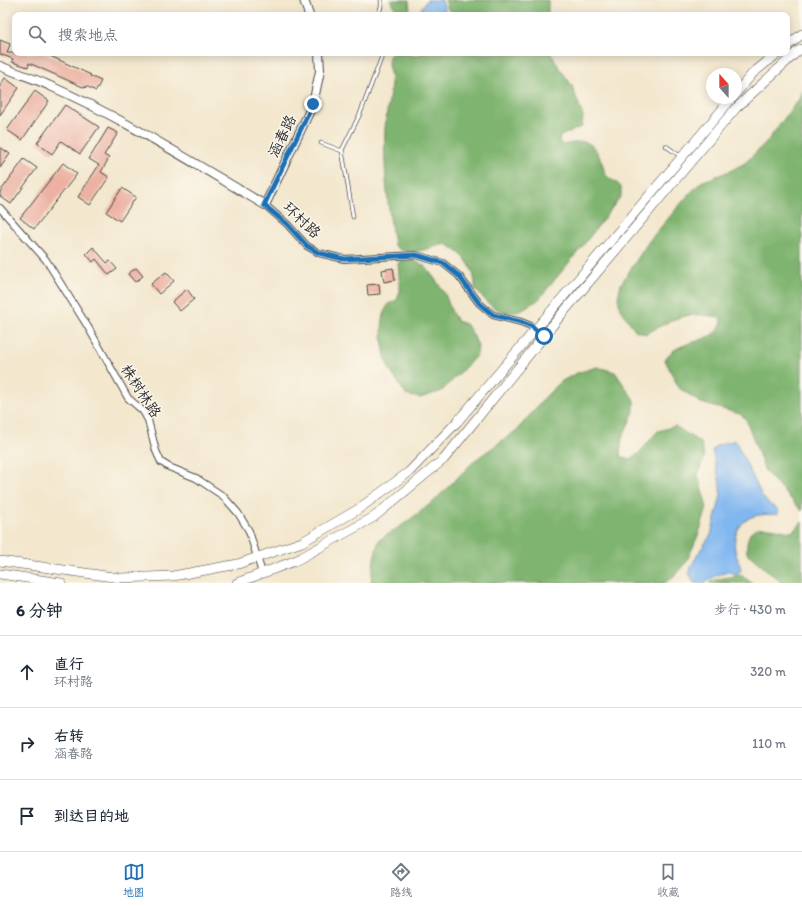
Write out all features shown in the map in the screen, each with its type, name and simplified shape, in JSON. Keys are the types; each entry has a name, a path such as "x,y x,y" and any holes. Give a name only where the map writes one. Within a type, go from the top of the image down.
{"main road":[{"path":"790,44 802,34"},
{"path":"237,583 249,581 262,573 297,560 374,517 444,459 544,336 736,108 802,49"},
{"path":"742,86 754,72 774,56"},
{"path":"0,561 120,578 173,576 238,564 302,542 357,510 409,472 456,422 727,104"},
{"path":"0,574 61,583"}],"street":[{"path":"304,0 308,12"},
{"name":"涵春路","path":"264,205 313,104 320,71 319,56"},
{"name":"环村路","path":"0,66 48,85 93,106 157,142 264,205 287,224 307,246 319,253 344,259 416,255 443,263 459,276 479,303 493,315 521,322 536,329 544,336"},
{"name":"株树林路","path":"0,208 46,260 88,327 128,398 143,411 148,420 156,451 161,462 169,467 196,478 223,496 238,513 250,531 262,573"}],"lane":[{"path":"379,12 381,10 381,0"},
{"path":"353,217 342,151 343,146 360,114 382,56"},
{"path":"321,143 342,151"},
{"path":"666,146 682,157"}],"green space":[{"path":"390,0 409,0 410,9 405,12 397,11"},
{"path":"445,0 548,0 548,12 449,12"},
{"path":"552,56 572,86 583,116 582,127 560,136 559,142 563,145 583,142 591,145 595,149 602,163 606,175 621,187 621,196 582,247 538,300 517,312 503,312 491,306 475,289 475,281 468,262 458,252 446,244 412,252 399,249 394,245 385,172 385,128 391,83 388,65 389,57"},
{"path":"802,89 802,511 765,471 746,419 740,414 701,403 679,388 665,360 670,353 678,348 713,334 719,329 722,321 718,317 706,315 680,317 646,334 636,331 620,309 618,297 621,284 649,241 690,193 701,182 730,171 745,163 768,140 799,99"},
{"path":"413,260 425,266 435,279 445,294 452,313 457,321 467,325 478,346 477,355 442,391 420,398 406,395 392,373 386,360 382,334 383,317 389,304 397,300 400,291 398,263 400,261"},
{"path":"597,367 615,372 634,400 634,412 622,438 620,456 629,460 638,454 658,431 675,426 701,443 704,457 698,475 707,508 699,533 687,561 675,575 665,583 371,583 374,558 379,540 404,524 433,502 475,460 517,430 548,394 562,381 577,373"},
{"path":"802,522 802,583 782,583 747,553 747,542 750,534 754,530 766,528 791,532"},
{"path":"742,575 753,583 710,583 718,579"}],"water":[{"path":"427,0 442,0 445,12 419,12"},
{"path":"735,440 762,496 769,504 779,510 778,514 753,516 740,527 734,544 741,571 736,574 729,572 717,575 705,583 694,583 689,573 690,568 711,535 721,495 719,479 712,451 716,446"}],"building":[{"path":"0,40 10,44 7,53 12,53 12,56 50,56 101,81 96,91 86,86 85,88 29,63 28,67 12,62 13,59 0,54"},
{"path":"5,78 19,88 0,115 0,85"},
{"path":"35,91 49,101 22,140 7,130"},
{"path":"65,105 99,127 80,154 61,141 52,154 37,143"},
{"path":"108,128 118,133 104,155 109,158 101,172 109,177 90,205 78,197 99,165 89,159"},
{"path":"0,147 10,154 0,168"},
{"path":"24,159 37,168 11,204 0,196 0,192"},
{"path":"63,163 77,174 34,229 20,218"},
{"path":"122,188 136,197 120,221 106,212"},
{"path":"93,247 107,263 110,261 117,269 109,275 96,259 93,262 86,254"},
{"path":"136,268 143,276 135,282 128,274"},
{"path":"393,268 395,280 384,282 382,270"},
{"path":"166,272 174,281 159,294 151,284"},
{"path":"379,284 380,294 368,295 367,285"},
{"path":"187,289 194,299 180,311 172,302"}],"route":[{"path":"313,104 264,205 287,224 307,246 319,253 344,259 416,255 443,263 459,276 479,303 493,315 531,326 544,336"}]}
